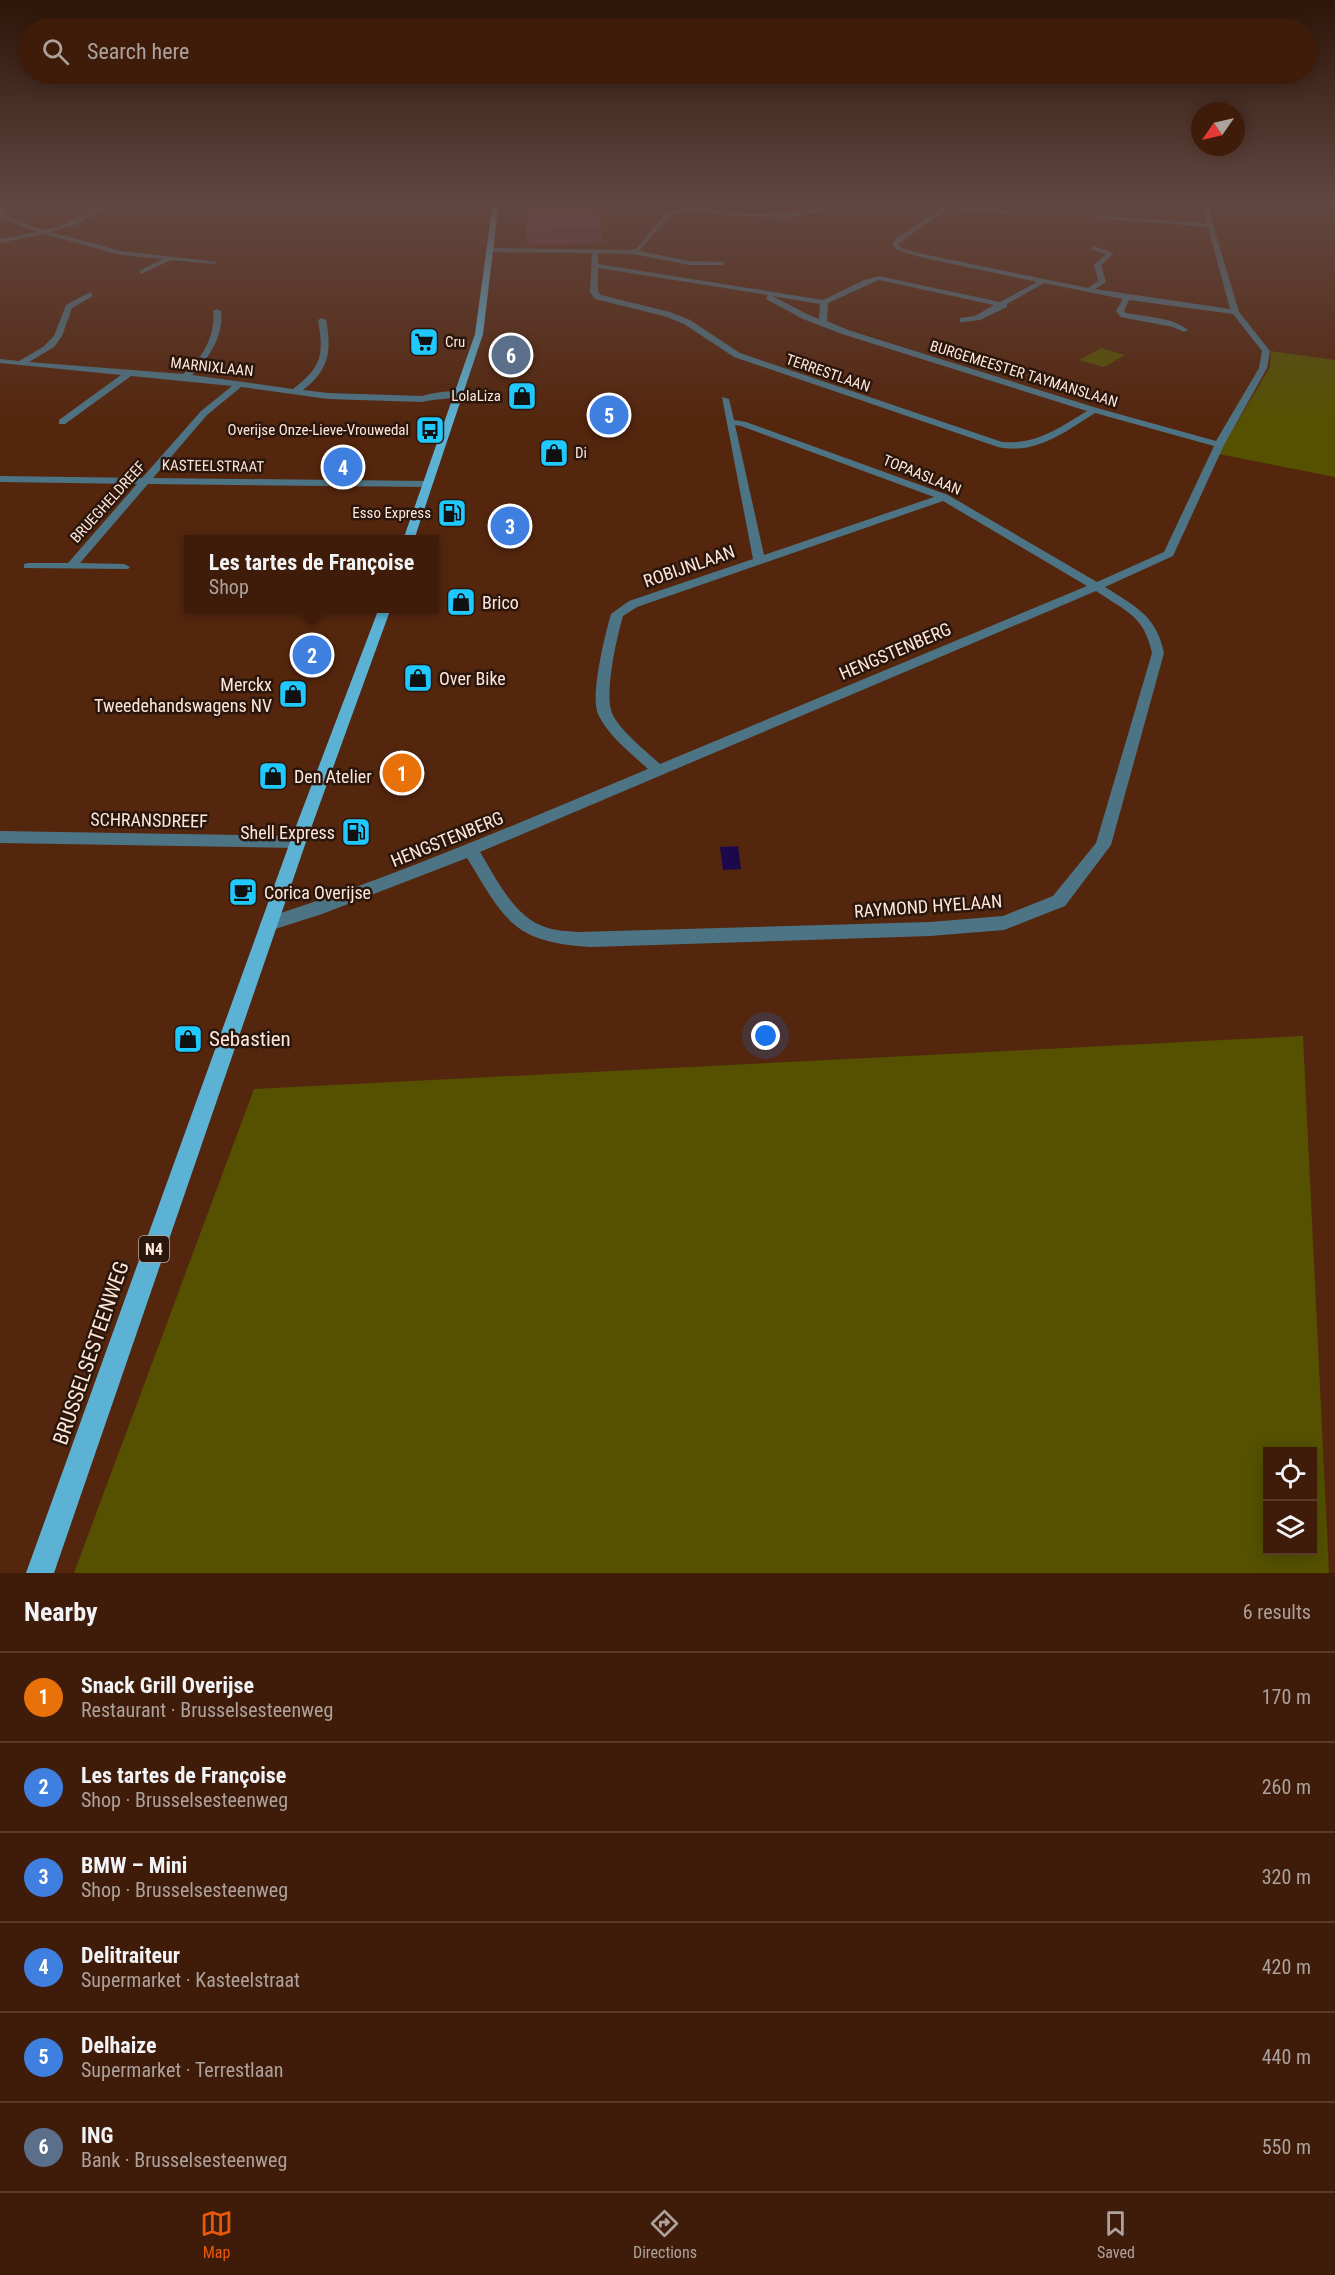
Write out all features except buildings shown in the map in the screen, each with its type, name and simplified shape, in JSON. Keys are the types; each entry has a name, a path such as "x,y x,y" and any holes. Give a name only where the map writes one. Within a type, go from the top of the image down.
{"main road":[{"path":"410,535 479,334 487,274"},
{"name":"BRUSSELSESTEENWEG","path":"40,1573 298,842 384,613"}],"street":[{"name":"TERRESTLAAN","path":"594,274 594,292 598,297 668,314 687,322 738,355 790,375 1000,445 1016,448 1040,442 1094,410"},
{"name":"BURGEMEESTER TAYMANSLAAN","path":"655,274 824,302"},
{"path":"1011,274 1127,298 1235,312"},
{"path":"1088,291 1102,282 1100,274"},
{"name":"HENGSTENBERG","path":"269,924 316,909 470,850 1169,554 1218,445 1263,368 1266,351 1235,312 1225,274"},
{"path":"823,322 824,302 843,295 871,279 879,278 1004,305"},
{"path":"963,320 977,318 1004,305 1043,281"},
{"name":"BURGEMEESTER TAYMANSLAAN","path":"756,290 806,317 878,344 1218,445"},
{"path":"20,364 52,343 58,337 66,309 74,301 90,294"},
{"path":"1127,298 1120,311 1124,315 1175,325 1184,330"},
{"path":"185,377 195,371 210,344 218,323 217,311"},
{"path":"297,390 310,382 323,363 327,347 322,320"},
{"name":"MARNIXLAAN","path":"1,361 128,374 185,377 297,390 328,396 457,400"},
{"path":"62,422 128,374"},
{"name":"BRUEGHELDREEF","path":"72,565 148,481 204,413 241,383"},
{"path":"725,399 759,560"},
{"name":"TOPAASLAAN","path":"731,422 944,497 1096,586"},
{"path":"734,438 758,430"},
{"name":"KASTEELSTRAAT","path":"0,479 426,484"},
{"name":"ROBIJNLAAN","path":"658,771 604,712 603,698 612,630 617,614 633,604 944,497"},
{"name":"BRUEGHELDREEF","path":"28,566 124,567"},
{"name":"RAYMOND HYELAAN","path":"470,850 513,913 525,925 539,933 591,940 940,928 1004,923 1059,900 1103,845 1158,653 1154,634 1140,615 1096,586"},
{"name":"SCHRANSDREEF","path":"0,837 298,842"}],"shaded area":[{"path":"1101,348 1125,355 1104,367 1079,360"},
{"path":"1271,351 1335,360 1335,477 1218,454 1270,367"},
{"path":"738,846 741,869 723,870 720,847"},
{"path":"1303,1036 1329,1573 74,1573 254,1089"}],"place":[{"name":"Cru","path":"424,342"},
{"name":"ING","path":"511,355"},
{"name":"LolaLiza","path":"522,396"},
{"name":"Delhaize","path":"609,415"},
{"name":"Overijse Onze-Lieve-Vrouwedal","path":"430,430"},
{"name":"Di","path":"554,453"},
{"name":"Delitraiteur","path":"343,467"},
{"name":"Esso Express","path":"452,513"},
{"name":"BMW – Mini","path":"510,526"},
{"name":"Brico","path":"461,602"},
{"name":"Les tartes de Françoise","path":"312,655"},
{"name":"Over Bike","path":"418,678"},
{"name":"Merckx Tweedehandswagens NV","path":"293,694"},
{"name":"Snack Grill Overijse","path":"402,773"},
{"name":"Den Atelier","path":"273,776"},
{"name":"Shell Express","path":"356,832"},
{"name":"Corica Overijse","path":"243,892"},
{"name":"Sebastien","path":"188,1039"}]}
